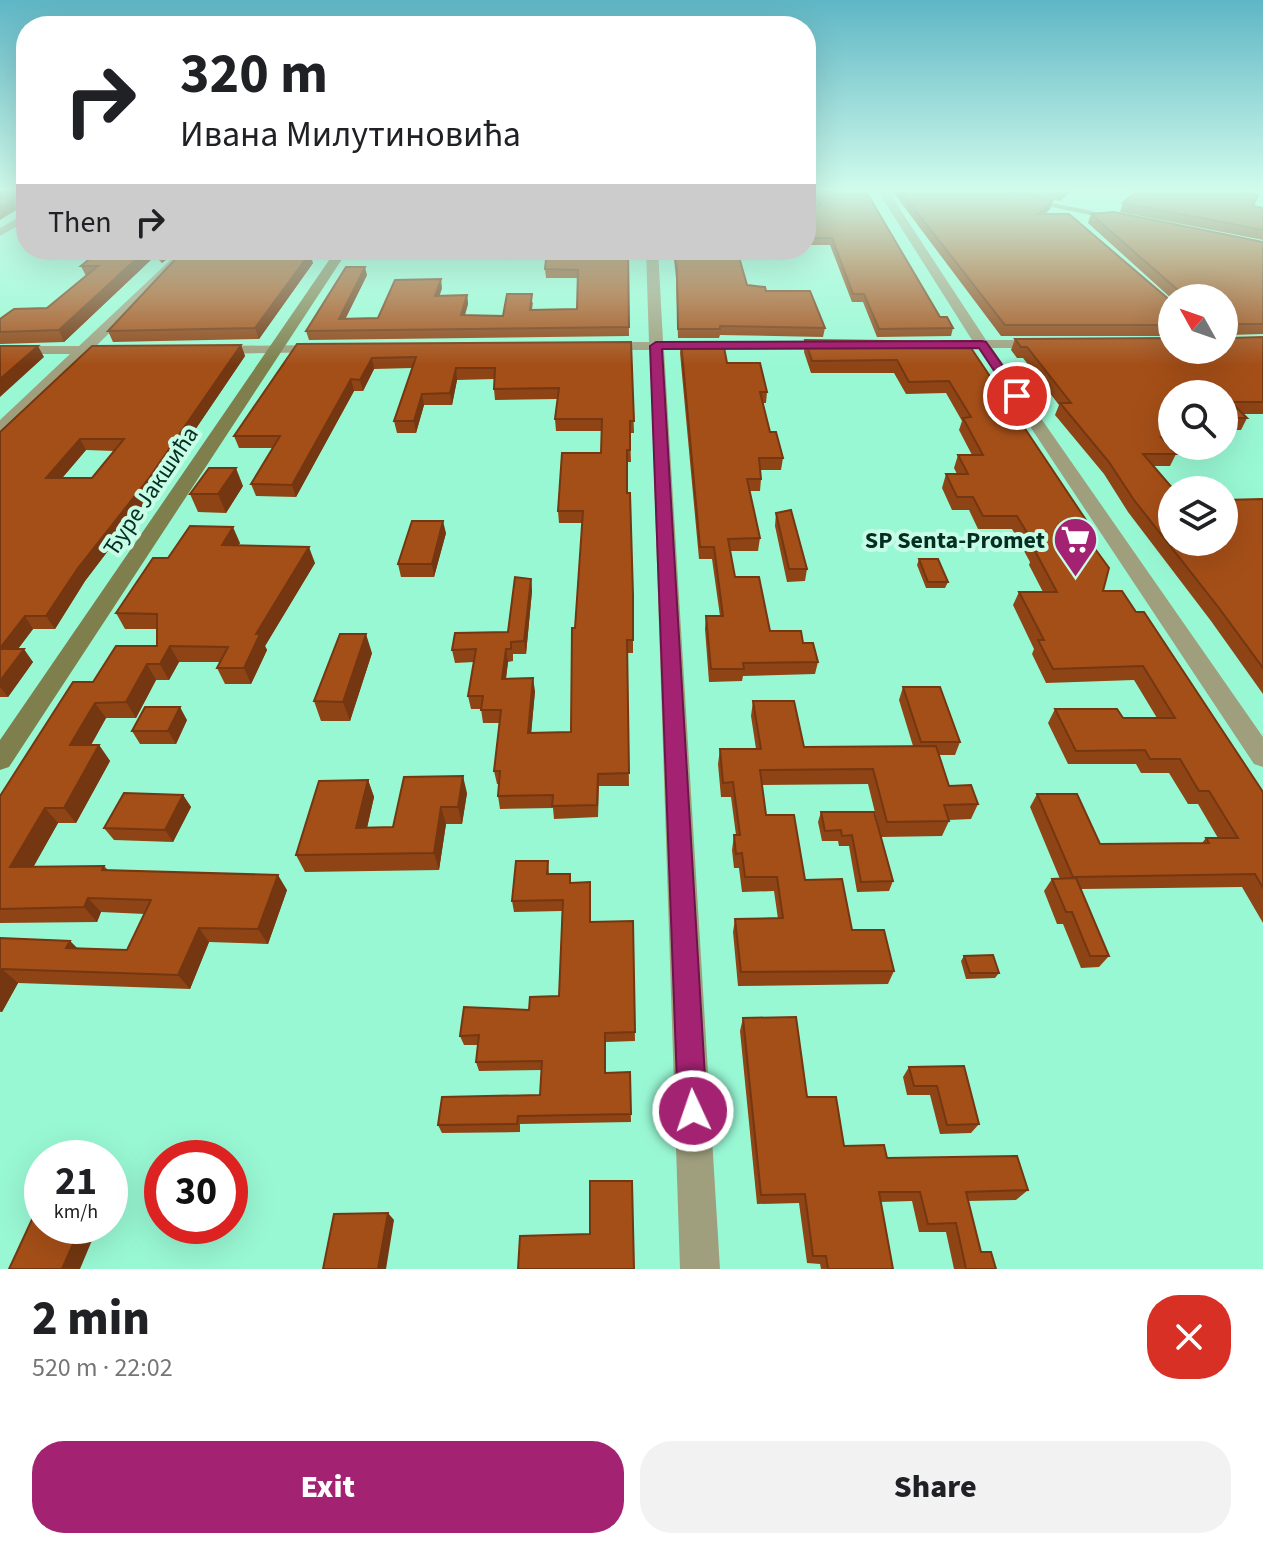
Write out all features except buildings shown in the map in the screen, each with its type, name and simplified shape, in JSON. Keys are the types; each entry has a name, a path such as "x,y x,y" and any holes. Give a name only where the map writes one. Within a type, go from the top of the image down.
{"main road":[{"name":"Ђуре Јакшића","path":"0,760 335,260"}],"street":[{"path":"919,247 1263,757"},
{"path":"0,429 178,260"},
{"path":"652,260 700,1269"},
{"path":"919,344 1061,343"},
{"path":"590,346 857,345"},
{"path":"193,350 340,349"},
{"path":"0,350 132,350"}],"place":[{"name":"SP Senta-Promet","path":"1076,579"}],"route":[{"path":"693,1111 656,346 982,344 1017,396"}]}
